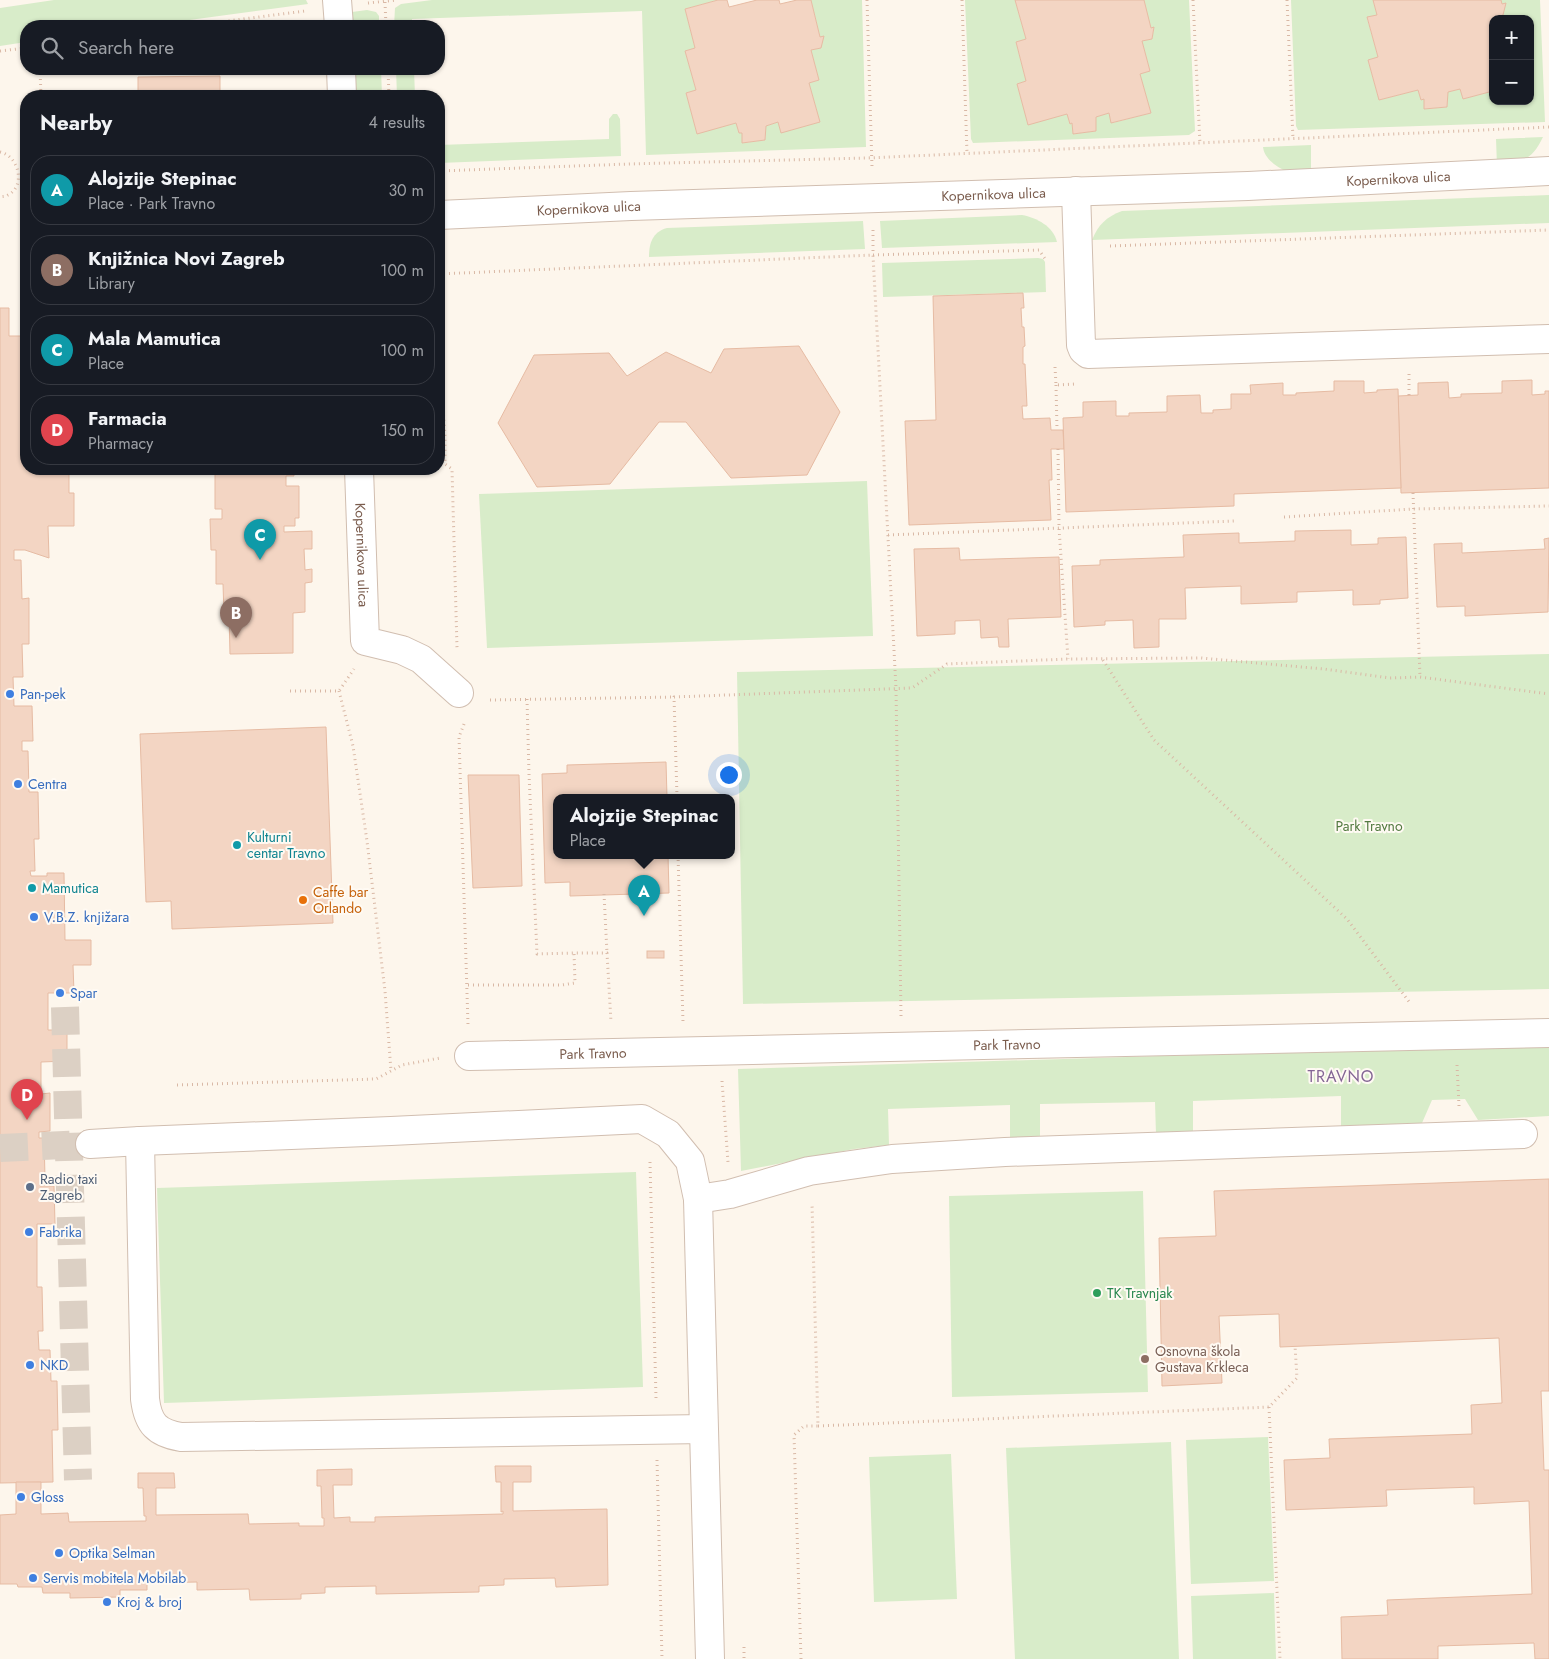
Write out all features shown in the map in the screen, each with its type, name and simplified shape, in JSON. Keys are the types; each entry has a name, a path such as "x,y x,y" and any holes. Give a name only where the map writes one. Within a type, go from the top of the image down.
{"street":[{"path":"341,20 348,2"},
{"path":"341,75 342,90"},
{"name":"Kopernikova ulica","path":"445,215 1248,186 1549,171"},
{"path":"1076,191 1080,345 1082,350 1088,354 1549,340"},
{"name":"Kopernikova ulica","path":"359,475 365,641"},
{"path":"365,641 402,650 421,659 466,697"},
{"name":"Park Travno","path":"469,1056 1549,1033"},
{"path":"90,1144 642,1119 668,1134 690,1161 698,1199 710,1659"},
{"path":"698,1199 730,1194 809,1171 892,1159 1005,1152 1523,1134"},
{"path":"140,1141 145,1399 149,1416 153,1424 160,1431 170,1435 181,1436 704,1429"}],"path":[{"path":"348,2 386,2 397,0"},
{"path":"867,0 872,158"},
{"path":"962,0 967,154"},
{"path":"1193,0 1200,144"},
{"path":"1287,0 1293,139"},
{"path":"386,2 386,20"},
{"path":"235,20 305,11"},
{"path":"0,51 20,49"},
{"path":"40,75 41,90"},
{"path":"388,75 388,90"},
{"path":"445,171 872,158 1549,127"},
{"path":"0,152 11,157 18,168 18,177 14,188 8,195 0,197"},
{"path":"1039,250 1549,230"},
{"path":"445,274 873,256 896,688 902,1047"},
{"path":"1056,385 1057,430"},
{"path":"177,1085 376,1080 402,1065 451,1056 469,1056 459,737 466,697 452,469 445,464 445,436"},
{"path":"1058,449 1059,528 1068,659"},
{"path":"1412,493 1420,677"},
{"path":"1284,517 1413,509 1549,506"},
{"path":"888,535 1234,520"},
{"path":"365,641 359,663 339,692 353,746 365,832 385,991 391,1071"},
{"path":"466,697 527,699 674,697 912,688 947,664 1068,659 1201,658 1390,678 1420,677 1549,694"},
{"path":"1102,659 1154,740 1347,919 1445,1035 1461,1136"},
{"path":"290,691 339,692"},
{"path":"674,697 677,794"},
{"path":"527,699 537,954 607,953"},
{"path":"678,859 684,1051"},
{"path":"604,894 609,988"},
{"path":"468,985 562,985 575,983 574,953"},
{"path":"720,1051 728,1170"},
{"path":"649,1123 662,1659"},
{"path":"812,1195 818,1426"},
{"path":"801,1659 794,1435 804,1426 1269,1407 1297,1378 1295,1346"},
{"path":"1269,1407 1280,1659"}],"green space":[{"path":"54,0 306,0 308,4 189,20 20,20 20,43 0,46 0,8"},
{"path":"432,0 718,0 685,9 695,48 685,51 696,90 686,93 697,133 736,123 739,133 742,133 743,143 765,140 766,126 778,122 781,132 820,122 809,83 819,80 811,50 821,48 811,0 862,0 866,147 646,155 642,11 394,20 395,8 401,4"},
{"path":"965,0 1015,0 1026,39 1016,42 1026,81 1017,84 1028,124 1067,114 1070,124 1072,123 1073,134 1096,131 1096,117 1109,113 1112,123 1151,113 1140,74 1150,71 1142,41 1152,39 1154,28 1151,28 1144,0 1189,0 1195,131 1189,135 973,143 971,139"},
{"path":"1291,0 1373,0 1377,15 1367,18 1378,57 1368,60 1379,100 1418,90 1421,100 1424,99 1425,109 1447,107 1448,92 1460,89 1463,99 1489,92 1489,105 1534,105 1534,15 1495,15 1506,3 1502,4 1501,0 1540,0 1545,122 1298,130 1296,126"},
{"path":"367,10 376,12 379,20 351,20 352,12"},
{"path":"353,75 381,75 382,90 354,90"},
{"path":"396,75 414,75 415,90 397,90"},
{"path":"613,114 617,114 620,119 621,156 445,163 445,145 609,139 609,119"},
{"path":"1543,137 1530,156 1513,163 1497,166 1496,139"},
{"path":"1311,145 1311,174 1293,173 1279,168 1268,159 1263,147"},
{"path":"1549,195 1549,223 1092,240 1103,222 1122,211"},
{"path":"1022,215 1033,218 1048,227 1057,242 882,248 880,221"},
{"path":"863,221 865,249 649,257 652,239 658,232 667,228"},
{"path":"1043,259 1045,262 1046,292 883,297 882,263"},
{"path":"867,481 873,636 487,648 479,494"},
{"name":"Park Travno","path":"1549,654 1549,989 743,1004 737,672"},
{"path":"1549,1044 1549,1116 1478,1120 1465,1099 1432,1100 1422,1123 1341,1126 1341,1096 1193,1101 1193,1133 1156,1134 1155,1102 1040,1104 1040,1138 1010,1139 1010,1105 888,1109 889,1145 854,1149 741,1171 738,1069"},
{"path":"636,1172 643,1387 164,1403 157,1188"},
{"path":"1143,1191 1148,1392 952,1397 949,1196"},
{"path":"1268,1437 1274,1581 1191,1584 1186,1440"},
{"path":"1171,1442 1179,1659 1015,1659 1006,1448"},
{"path":"951,1454 957,1599 874,1602 869,1457"},
{"path":"1274,1593 1276,1659 1193,1659 1191,1596"}],"building":[{"path":"718,0 727,0 729,7 757,0 779,0 780,4 797,0 811,0 820,37 824,36 821,48 811,50 819,80 809,83 820,122 781,133 778,122 766,126 765,140 742,143 742,133 739,133 736,123 697,134 686,93 696,90 685,51 695,48 685,9"},
{"path":"1015,0 1144,0 1151,28 1154,27 1152,39 1142,41 1150,71 1140,74 1151,113 1111,123 1109,113 1096,117 1096,131 1073,134 1072,123 1070,124 1067,114 1028,125 1017,84 1026,81 1016,42 1026,39"},
{"path":"1373,0 1501,0 1502,4 1506,3 1503,15 1489,15 1489,92 1463,99 1460,89 1448,92 1447,107 1424,109 1424,99 1421,100 1418,90 1379,100 1368,60 1378,57 1367,17 1377,15"},
{"path":"220,76 220,90 138,90 138,77"},
{"path":"1023,293 1024,308 1021,308 1022,327 1024,327 1025,346 1023,347 1023,364 1025,364 1027,406 1022,406 1023,419 1050,418 1051,430 1063,430 1064,449 1051,449 1052,480 1049,480 1051,520 909,525 905,421 936,420 933,296"},
{"name":"Mamutica","path":"0,308 9,308 9,336 20,336 20,475 69,475 69,493 74,493 74,526 48,526 49,558 25,550 14,550 14,560 21,560 22,599 29,598 29,644 22,644 23,677 13,677 14,706 32,706 33,741 22,741 22,751 28,751 29,792 38,792 39,839 34,839 35,871 30,871 31,876 47,876 47,873 64,873 65,940 91,940 91,965 73,965 74,993 48,993 48,1030 67,1030 67,1061 41,1062 41,1094 50,1093 50,1131 39,1132 39,1138 44,1138 45,1178 40,1178 40,1186 54,1186 55,1224 37,1224 37,1287 42,1287 43,1331 38,1331 39,1350 50,1350 51,1381 57,1381 58,1430 52,1430 53,1482 0,1483"},
{"path":"799,346 840,412 807,475 731,478 686,422 659,422 610,484 537,487 498,423 534,355 609,353 627,376 666,352 711,373 724,349"},
{"path":"1532,380 1532,395 1545,394 1545,391 1549,391 1549,488 1401,493 1398,396 1418,395 1418,383 1448,382 1449,398 1461,397 1461,394 1502,393 1502,381"},
{"path":"1334,381 1364,381 1364,393 1398,389 1401,488 1234,494 1234,506 1066,512 1063,418 1083,417 1083,402 1116,401 1116,416 1129,416 1129,413 1167,412 1167,396 1200,395 1201,413 1213,413 1213,410 1231,409 1231,394 1251,394 1250,385 1283,383 1283,395 1296,395 1296,393 1334,391"},
{"path":"215,475 294,475 286,476 286,486 299,486 299,518 295,518 295,526 284,526 284,532 312,531 312,549 304,549 305,570 312,569 312,582 305,583 305,612 293,613 293,653 230,654 229,614 224,614 223,584 216,584 216,550 211,550 210,519 222,519 222,509 215,509"},
{"path":"1351,530 1351,545 1378,544 1378,538 1406,537 1408,598 1380,600 1380,604 1353,605 1353,590 1297,592 1297,602 1241,604 1241,586 1185,588 1186,619 1159,619 1159,647 1134,648 1133,620 1105,621 1105,625 1074,627 1072,566 1100,565 1100,560 1184,557 1183,535 1239,533 1239,543 1295,541 1295,531"},
{"path":"1549,538 1548,612 1465,616 1465,606 1437,607 1434,544 1462,543 1462,553 1545,549 1544,539"},
{"path":"959,548 960,560 1059,557 1061,617 1008,619 1009,647 999,647 998,637 981,638 980,620 955,621 955,634 917,636 914,549"},
{"name":"Kulturni centar Travno","path":"326,727 333,923 172,929 171,901 146,902 140,734"},
{"path":"666,762 667,794 553,794 553,859 668,859 669,893 570,896 570,882 545,883 542,774 567,773 567,765"},
{"path":"468,775 519,775 522,886 473,888"},
{"path":"647,951 664,951 664,958 647,958"},
{"path":"1549,1179 1549,1391 1541,1391 1544,1470 1549,1470 1549,1659 1535,1659 1534,1643 1438,1646 1438,1659 1342,1659 1341,1617 1388,1615 1387,1600 1532,1594 1529,1501 1474,1504 1474,1487 1386,1490 1387,1506 1286,1510 1284,1460 1330,1458 1329,1439 1472,1434 1471,1405 1502,1403 1499,1338 1280,1347 1279,1314 1219,1316 1222,1383 1162,1386 1159,1238 1216,1236 1214,1191"},
{"path":"495,1466 531,1466 531,1482 513,1482 513,1511 607,1509 608,1585 556,1587 555,1578 504,1579 504,1585 479,1586 479,1592 376,1594 376,1586 325,1587 325,1593 301,1594 301,1599 250,1600 249,1589 197,1590 197,1582 147,1583 147,1590 120,1590 120,1597 70,1598 70,1593 43,1593 42,1587 18,1587 17,1584 0,1584 0,1515 16,1514 16,1482 41,1482 41,1514 68,1513 69,1522 146,1521 146,1516 144,1516 143,1488 138,1488 138,1473 174,1473 175,1488 156,1488 156,1515 248,1514 249,1524 299,1523 299,1526 324,1526 321,1486 317,1486 317,1470 352,1469 352,1485 333,1485 334,1518 350,1517 350,1522 375,1522 375,1517 503,1514 503,1511 501,1512 501,1482 496,1482"}],"tunnel":[{"path":"65,1007 78,1480"},
{"path":"0,1148 86,1144"}],"place":[{"name":"Mala Mamutica","path":"260,560"},
{"name":"Knjižnica Novi Zagreb","path":"236,638"},
{"name":"Pan-pek","path":"10,694"},
{"name":"Centra","path":"18,784"},
{"name":"Kulturni centar Travno","path":"237,845"},
{"name":"Mamutica","path":"32,888"},
{"name":"Caffe bar Orlando","path":"303,900"},
{"name":"Alojzije Stepinac","path":"644,916"},
{"name":"V.B.Z. knjižara","path":"34,917"},
{"name":"Spar","path":"60,993"},
{"name":"Farmacia","path":"27,1120"},
{"name":"Radio taxi Zagreb","path":"30,1187"},
{"name":"Fabrika","path":"29,1232"},
{"name":"TK Travnjak","path":"1097,1293"},
{"name":"Osnovna škola Gustava Krkleca","path":"1145,1359"},
{"name":"NKD","path":"30,1365"},
{"name":"Gloss","path":"21,1497"},
{"name":"Optika Selman","path":"59,1553"},
{"name":"Servis mobitela Mobilab","path":"33,1578"},
{"name":"Kroj & broj","path":"107,1602"}],"district":[{"name":"TRAVNO","path":"1341,1076"}]}
